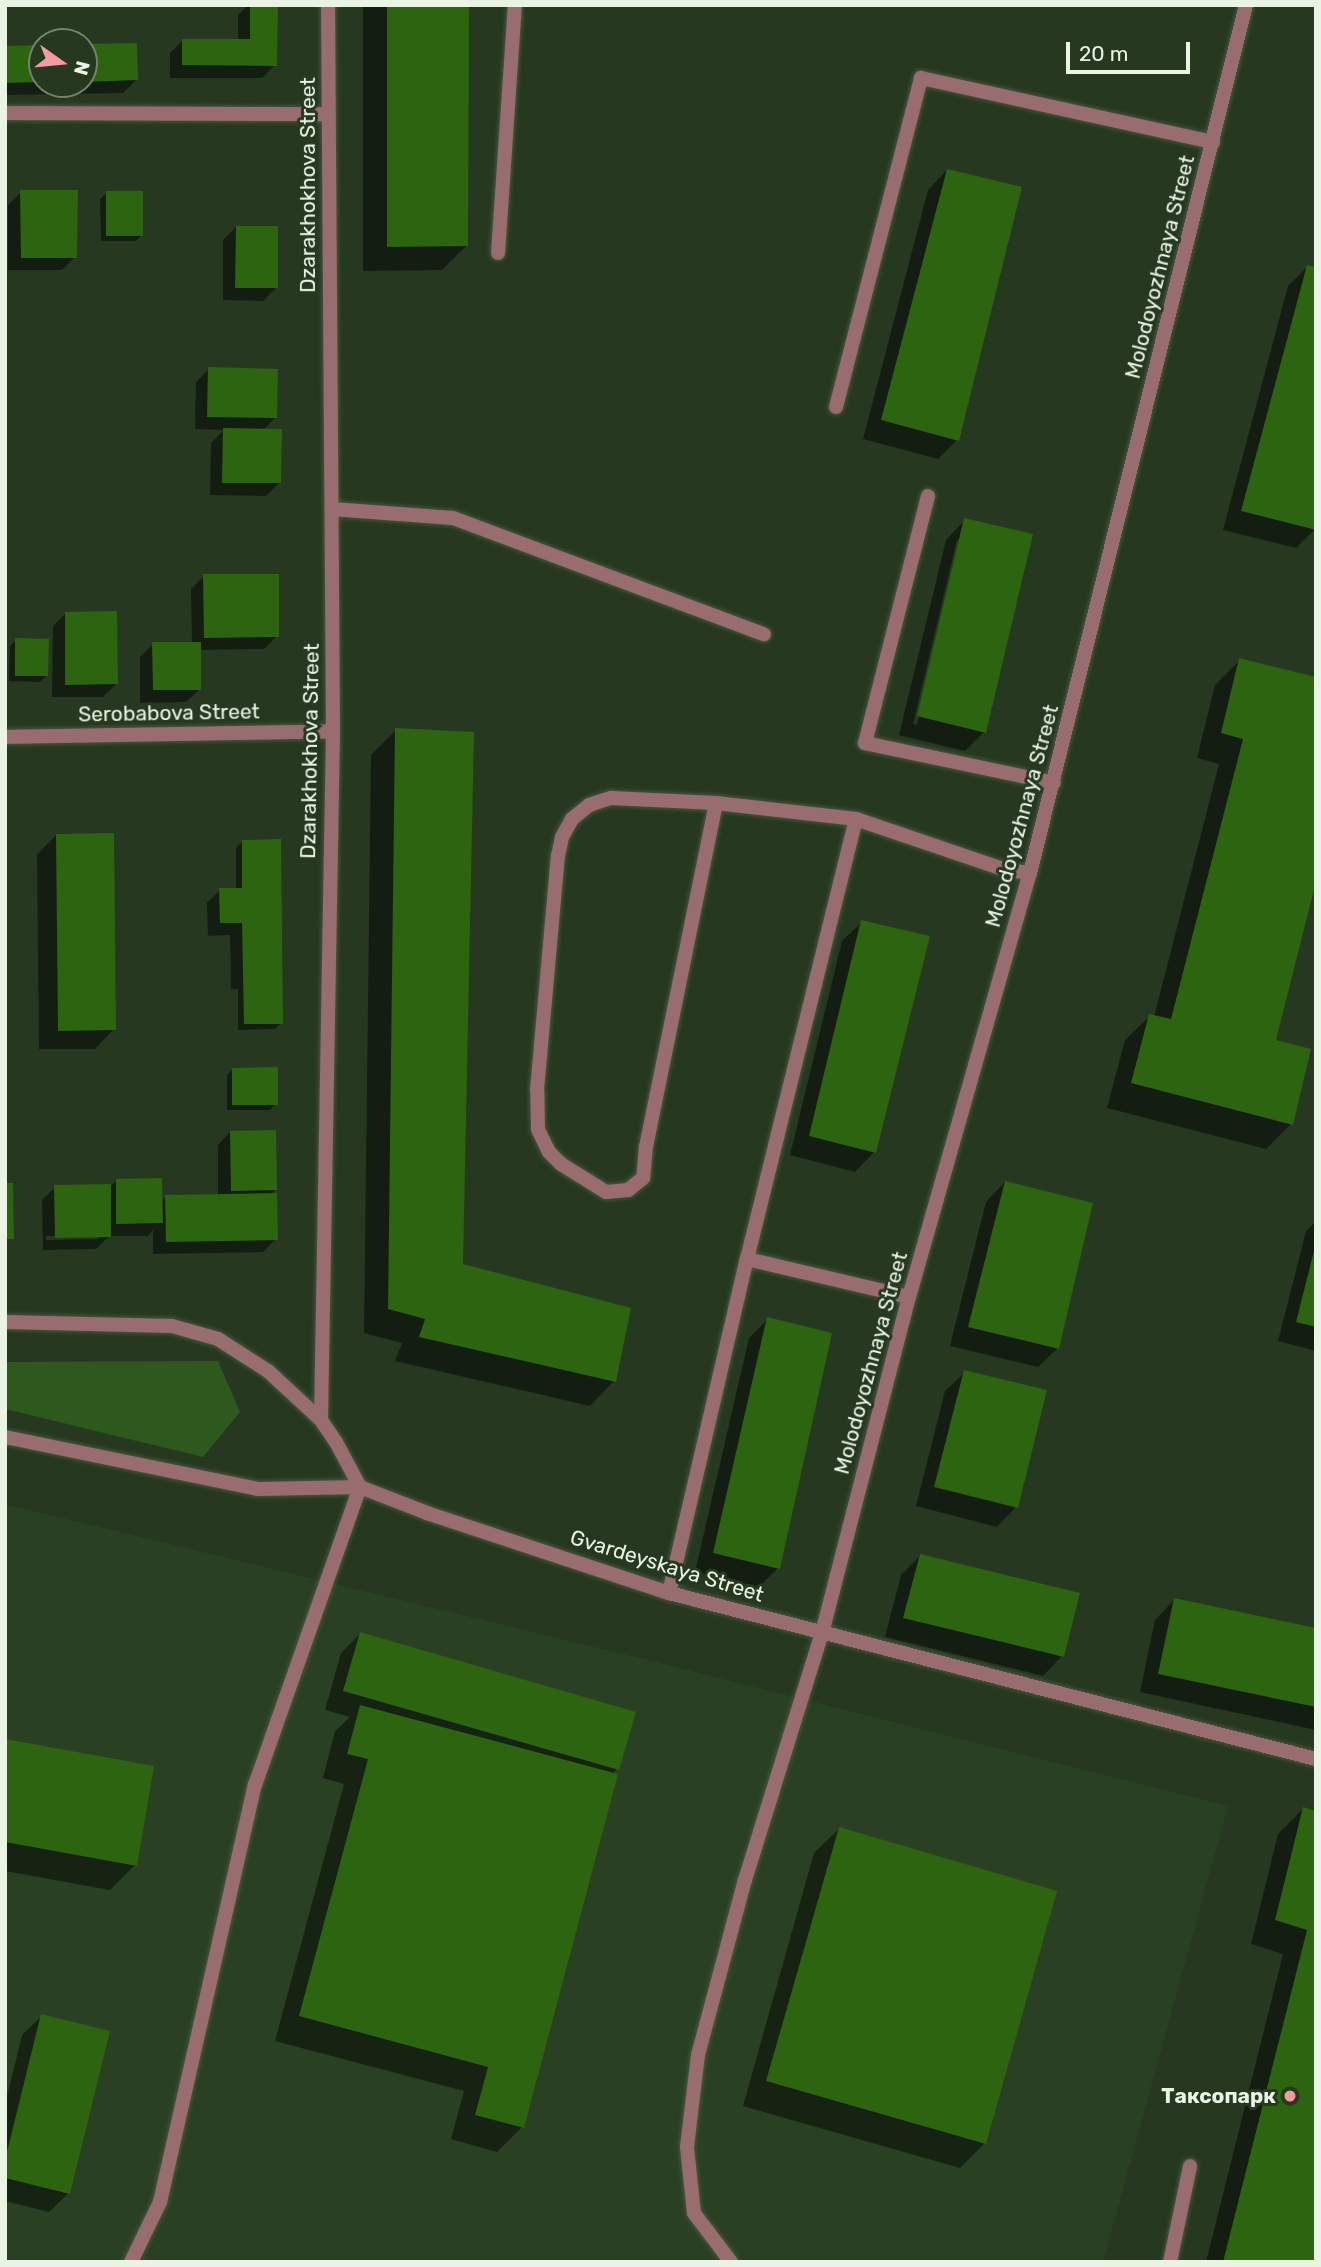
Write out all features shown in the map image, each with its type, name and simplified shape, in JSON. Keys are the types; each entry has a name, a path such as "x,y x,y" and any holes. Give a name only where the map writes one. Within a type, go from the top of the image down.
{"street":[{"name":"Dzarakhokhova Street","path":"321,1420 333,732 328,5"},
{"path":"498,253 515,5"},
{"name":"Molodoyozhnaya Street","path":"731,2262 694,2213 687,2147 698,2055 745,1880 822,1633 909,1297 1030,873 1246,5"},
{"path":"836,407 921,78 1213,142"},
{"path":"5,113 328,114"},
{"path":"928,496 865,743 1054,783"},
{"path":"332,509 453,518 764,634"},
{"name":"Serobabova Street","path":"5,737 333,732"},
{"path":"716,803 646,1146 643,1178 628,1190 606,1192 561,1164 550,1152 538,1129 537,1090 562,837 572,819 589,805 611,798 716,803 856,819 1006,870 1030,873"},
{"path":"669,1592 747,1258 856,819"},
{"path":"747,1258 909,1297"},
{"path":"5,1322 172,1326 218,1339 268,1371 321,1420 360,1487 255,1785 160,2202 131,2262"},
{"name":"Gvardeyskaya Street","path":"5,1437 258,1489 360,1487 427,1513 669,1592 1316,1759"},
{"path":"1170,2262 1190,2166"}],"shaded area":[{"path":"5,1504 652,1661 1228,1806 1103,2262 5,2262"}],"green space":[{"path":"218,1361 240,1412 203,1457 5,1409 5,1362"}],"building":[{"path":"250,5 278,5 277,66 182,65 182,39 250,39"},
{"path":"387,5 469,5 468,246 387,247"},
{"path":"137,43 138,80 98,81 98,44"},
{"path":"28,45 28,82 5,83 5,46"},
{"path":"947,169 1022,187 959,441 881,420"},
{"path":"20,190 78,190 77,258 21,258"},
{"path":"106,191 143,191 143,236 106,236"},
{"path":"236,226 278,226 278,288 235,288"},
{"path":"1307,265 1316,267 1316,530 1241,511"},
{"path":"208,367 278,369 277,418 207,417"},
{"path":"223,428 282,429 281,483 222,483"},
{"path":"964,518 1033,534 986,733 917,716"},
{"path":"203,574 279,574 279,637 204,638"},
{"path":"117,611 118,684 65,685 65,612"},
{"path":"15,638 49,639 48,676 15,676"},
{"path":"152,642 201,642 201,690 153,690"},
{"path":"1239,658 1316,677 1316,882 1276,1040 1311,1049 1293,1125 1131,1083 1149,1014 1171,1019 1243,739 1221,733"},
{"path":"395,728 474,732 463,1264 631,1308 616,1382 419,1337 425,1319 388,1309"},
{"path":"114,833 116,1030 58,1031 56,834"},
{"path":"281,839 283,1024 244,1024 242,923 220,923 219,888 242,888 242,840"},
{"path":"861,920 930,936 876,1153 809,1136"},
{"path":"278,1067 278,1105 232,1105 232,1068"},
{"path":"276,1130 277,1190 231,1191 230,1131"},
{"path":"162,1178 163,1223 116,1224 116,1179"},
{"path":"1005,1181 1093,1203 1059,1349 968,1327"},
{"path":"5,1183 13,1183 14,1239 5,1239"},
{"path":"111,1184 111,1237 55,1238 54,1185"},
{"path":"277,1193 278,1240 166,1242 165,1195"},
{"path":"1316,1247 1316,1327 1296,1322"},
{"path":"767,1317 832,1333 780,1569 713,1553"},
{"path":"964,1370 1047,1390 1018,1508 934,1487"},
{"path":"920,1554 1080,1593 1064,1657 903,1618"},
{"path":"1174,1598 1316,1628 1316,1707 1158,1674"},
{"path":"360,1632 636,1712 619,1770 343,1691"},
{"path":"360,1705 618,1774 524,2128 475,2115 488,2067 299,2016 368,1759 347,1754"},
{"path":"5,1739 154,1766 137,1866 5,1842"},
{"name":"Таксопарк","path":"1303,1807 1316,1811 1316,2262 1223,2262 1307,1930 1275,1920"},
{"path":"839,1827 1057,1891 986,2144 766,2081"},
{"path":"41,2014 110,2031 70,2194 5,2178 5,2160"}],"place":[{"name":"Таксопарк","path":"1290,2096"}]}
